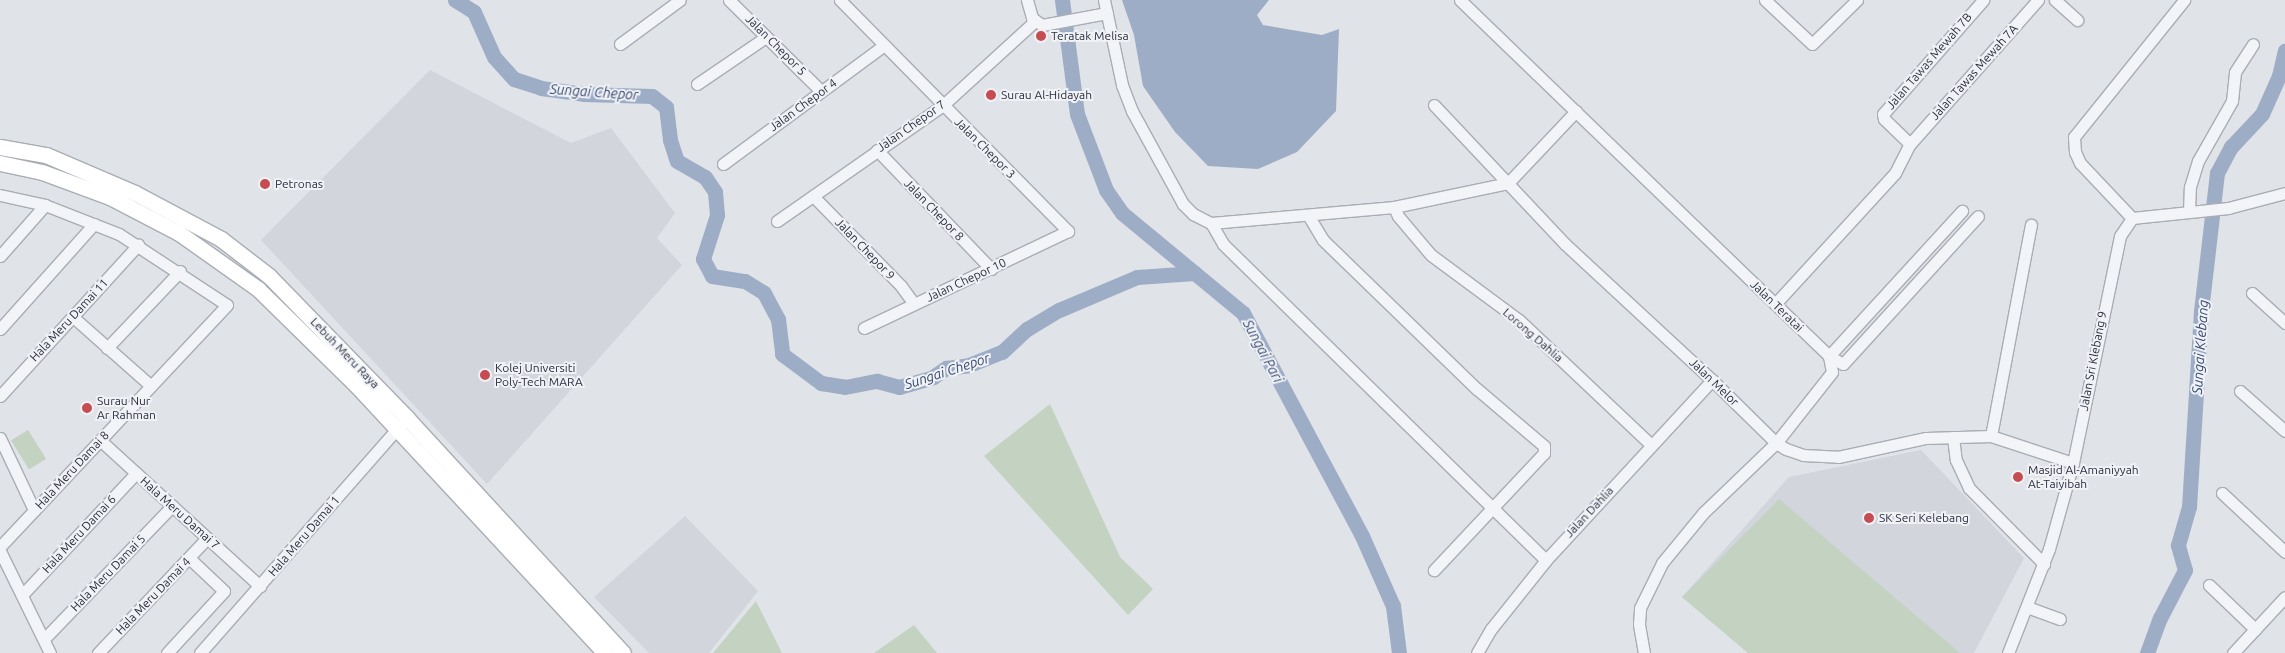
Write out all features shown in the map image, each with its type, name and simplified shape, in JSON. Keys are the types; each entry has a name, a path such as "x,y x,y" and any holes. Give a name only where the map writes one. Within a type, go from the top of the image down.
{"main road":[{"name":"Lebuh Meru Raya","path":"0,147 46,156 109,182 221,239 269,276 606,653"},
{"name":"Lebuh Meru Raya","path":"0,163 42,172 110,197 179,233 231,268 284,311 402,423 623,653"}],"street":[{"path":"620,44 680,0"},
{"name":"Jalan Chepor 5","path":"729,0 821,91"},
{"name":"Jalan Chepor 3","path":"840,0 1068,231"},
{"path":"1027,0 1035,21 1048,24 1090,18 1107,13"},
{"path":"1104,0 1122,84 1132,111 1183,204 1193,214 1210,223 1222,244 1546,560"},
{"name":"Jalan Teratai","path":"1460,0 1829,356"},
{"path":"1765,0 1812,44 1857,0"},
{"name":"Jalan Tawas Mewah 7B","path":"1910,144 1884,119 1883,114 1983,0"},
{"name":"Jalan Tawas Mewah 7A","path":"1775,304 1895,172 1910,144 2038,0"},
{"path":"2055,0 2077,20"},
{"path":"2184,0 2074,137 2075,152 2080,163 2132,218 2228,208 2285,193"},
{"name":"Jalan Chepor 7","path":"777,221 943,105 1035,21"},
{"path":"697,84 766,37"},
{"path":"2195,212 2190,186 2198,161 2232,101 2235,72 2253,44"},
{"name":"Jalan Chepor 4","path":"723,164 884,46"},
{"name":"Jalan Melor","path":"1434,105 1565,244 1712,380 1776,443 1803,455 1838,457 1926,438 1991,436 2073,463"},
{"path":"1210,223 1394,207 1508,183 1576,111"},
{"name":"Jalan Chepor 8","path":"877,150 991,269"},
{"path":"0,194 45,205 94,224 138,245 180,271 106,348"},
{"name":"Jalan Chepor 9","path":"813,196 901,286 914,304"},
{"path":"0,256 45,205"},
{"name":"Lorong Dahlia","path":"1394,207 1398,216 1431,256 1519,320 1651,445"},
{"path":"1829,356 1962,211"},
{"path":"1308,215 1330,247 1477,389 1544,446 1544,454 1434,570"},
{"path":"1829,356 1843,364 1978,216"},
{"name":"Jalan Sri Klebang 9","path":"2008,653 2044,564 2073,463 2114,256 2120,236 2132,218"},
{"path":"0,328 94,224"},
{"path":"1991,436 2031,225"},
{"name":"Jalan Chepor 10","path":"864,328 1068,231"},
{"name":"Hala Meru Damai 11","path":"0,396 138,245"},
{"name":"Hala Meru Damai 8","path":"0,547 227,305 180,271"},
{"path":"2252,293 2285,322"},
{"path":"73,317 151,386"},
{"path":"1644,653 1639,624 1640,608 1662,563 1703,513 1776,443 1832,372 1829,356"},
{"name":"Jalan Dahlia","path":"1477,653 1491,629 1546,560 1712,380"},
{"path":"2240,391 2285,431"},
{"name":"Hala Meru Damai 1","path":"200,653 402,423"},
{"path":"1953,437 1956,460 1969,488 2044,564"},
{"path":"0,438 34,510"},
{"name":"Hala Meru Damai 7","path":"100,440 260,586"},
{"name":"Hala Meru Damai 6","path":"22,595 136,473"},
{"path":"2222,493 2285,552"},
{"name":"Hala Meru Damai 5","path":"44,640 172,506"},
{"name":"Hala Meru Damai 4","path":"98,653 207,538"},
{"path":"0,552 50,653"},
{"path":"167,653 224,591 188,558"},
{"path":"2209,585 2255,629"},
{"path":"2233,653 2285,597"},
{"path":"2027,607 2060,619"}],"shaded area":[{"name":"Kolej Universiti Poly-Tech MARA","path":"430,70 571,143 611,128 675,213 657,238 682,265 487,484 261,240"},
{"name":"SK Seri Kelebang","path":"1921,450 2024,558 1974,653 1748,653 1682,597 1789,477"},
{"path":"685,516 758,591 709,653 649,653 594,597"}],"green space":[{"path":"1050,404 1120,557 1153,589 1128,615 984,456"},
{"path":"28,430 46,459 29,469 11,441"},
{"path":"1779,499 1960,653 1748,653 1682,597"},
{"path":"756,601 782,653 713,653"},
{"path":"914,625 937,653 874,653"}],"water":[{"path":"1122,0 1269,0 1257,15 1263,25 1322,35 1339,29 1336,111 1297,152 1258,169 1208,166 1175,132 1143,86 1134,35"}],"waterway":[{"name":"Sungai Chepor","path":"455,0 474,12 494,57 514,79 541,88 584,94 652,96 666,107 670,140 677,161 705,177 715,192 717,215 703,259 712,276 745,281 764,293 778,319 782,354 821,383 845,387 877,381 899,387 933,377 946,368 969,365 1002,352 1027,329 1059,310 1137,277 1195,273"},
{"name":"Sungai Pari","path":"1062,0 1077,114 1106,190 1122,213 1243,313 1362,536 1393,606 1399,653"},
{"name":"Sungai Klebang","path":"2147,653 2160,618 2185,570 2178,545 2189,507 2201,311 2217,173 2231,147 2262,114 2279,76 2285,51"}],"place":[{"name":"Teratak Melisa","path":"1041,36"},
{"name":"Surau Al-Hidayah","path":"991,95"},
{"name":"Petronas","path":"265,184"},
{"name":"Kolej Universiti Poly-Tech MARA","path":"485,375"},
{"name":"Surau Nur Ar Rahman","path":"87,408"},
{"name":"Masjid Al-Amaniyyah At-Taiyibah","path":"2018,477"},
{"name":"SK Seri Kelebang","path":"1869,518"}]}
